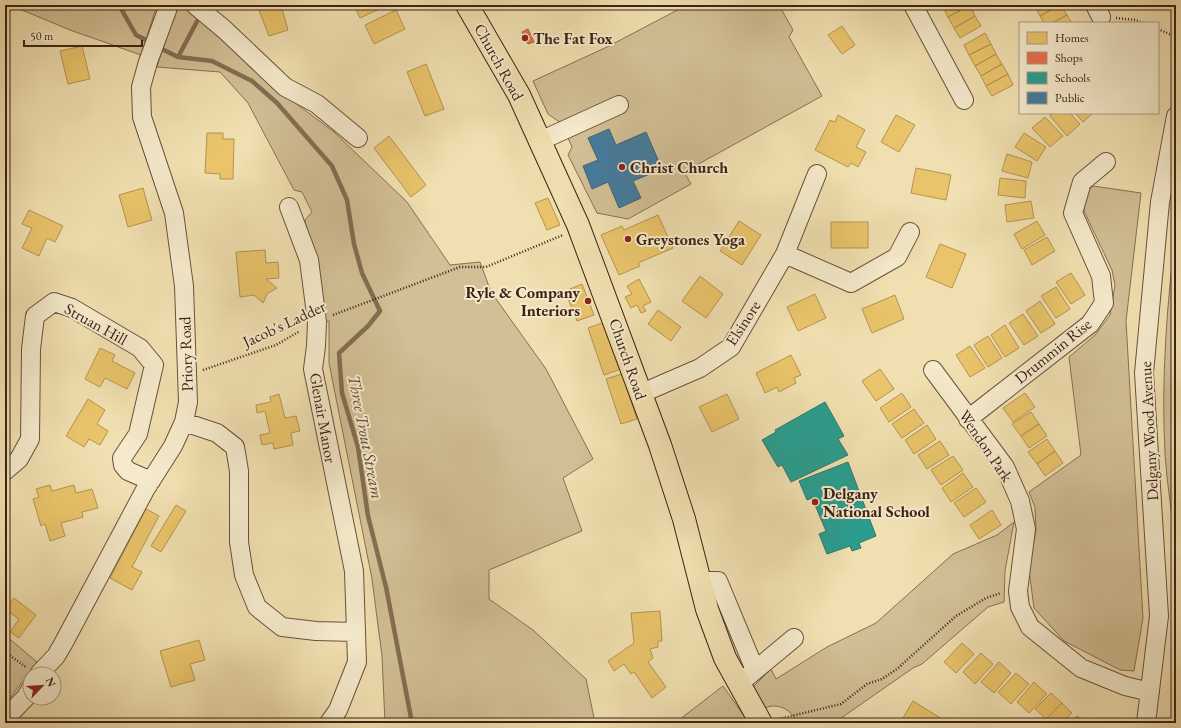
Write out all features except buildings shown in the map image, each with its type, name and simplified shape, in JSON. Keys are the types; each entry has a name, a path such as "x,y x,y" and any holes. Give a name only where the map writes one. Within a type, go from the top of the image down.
{"main road":[{"name":"Church Road","path":"467,5 519,95 578,225 660,445 684,518 707,609 725,658 739,684 768,722"}],"street":[{"name":"Priory Road","path":"43,666 56,656 80,615 107,559 151,480 173,446 184,422 188,402 184,286 174,213 142,117 141,87 148,62 169,5"},
{"path":"913,5 964,100"},
{"path":"200,10 225,30 285,87 317,104 358,138"},
{"path":"540,142 619,105"},
{"name":"Delgany Wood Avenue","path":"1146,723 1159,616 1144,373 1160,202 1176,116"},
{"name":"Drummin Rise","path":"968,419 1090,324 1104,303 1101,276 1073,213 1082,182 1106,162"},
{"name":"Elsinore","path":"640,394 700,368 730,347 785,254 817,174"},
{"name":"Glenair Manor","path":"289,207 310,260 317,322 313,369 354,571 357,662 338,710 330,723"},
{"path":"785,254 851,283 897,257 910,232"},
{"name":"Struan Hill","path":"5,471 19,459 30,439 31,349 35,316 54,302 72,308 140,348 154,365 138,434 122,458 123,465 128,471 151,480"},
{"name":"Wendon Park","path":"933,370 1005,468 1020,501 1026,529 1018,591 1020,608 1030,626 1081,668 1125,686 1150,692"},
{"path":"184,422 217,433 235,447 239,471 239,542 244,575 257,607 282,626 316,631 355,632"},
{"path":"700,581 718,581 755,670"},
{"path":"739,684 794,638"},
{"path":"5,719 22,701"}],"path":[{"path":"1098,11 1141,22"},
{"path":"1159,29 1176,37"},
{"name":"Jacob's Ladder","path":"188,375 276,345 317,322 367,301 460,267 486,267 561,236"},
{"path":"768,722 791,715 842,704 867,684 882,679 897,669 956,616 970,607 986,598 1018,591"},
{"path":"5,652 26,666"}],"shaded area":[{"path":"10,5 157,5 141,55 70,30"},
{"path":"175,5 184,5 206,20 298,105 334,132 407,202 450,265 480,262 491,292 546,369 593,459 563,478 582,531 489,570 489,599 533,630 586,679 595,723 385,723 382,656 372,579 329,363 329,321 321,324 321,311 305,220 312,212 302,192 294,190 248,103 220,72 157,67"},
{"path":"687,5 779,5 793,30 789,37 822,96 684,172 691,184 628,219 597,213 568,155 572,147 561,123 548,114 533,81 607,47"},
{"path":"1093,186 1141,193 1126,321 1143,618 1134,671 1120,670 1064,641 1034,608 1029,570 1036,530 1035,507 1029,492 1081,455 1069,357 1095,335 1110,315 1115,285 1112,270 1084,211 1085,194"},
{"path":"1176,229 1176,545 1165,454 1164,369"},
{"path":"1014,522 1005,571 1004,602 988,607 922,664 913,668 834,723 797,723 792,714 784,708 770,706 765,708 753,687 771,669 776,679 827,647 876,623 953,554 997,535"},
{"path":"5,635 37,662 34,666 22,666 22,682 5,705"},
{"path":"723,686 749,723 675,723"}],"waterway":[{"name":"Three Trout Stream","path":"119,5 136,35 152,43"},
{"path":"178,57 201,14"},
{"name":"Three Trout Stream","path":"158,47 178,57 212,61 252,81 277,103 332,166 347,200 354,244 362,273 380,311 368,326 339,353 342,393 358,447 368,516 386,587 412,723"},
{"path":"1176,292 1176,304"},
{"path":"1176,364 1176,464"},
{"path":"1172,723 1176,703"}],"place":[{"name":"The Fat Fox","path":"525,38"},
{"name":"Christ Church","path":"622,167"},
{"name":"Greystones Yoga","path":"628,239"},
{"name":"Ryle & Company Interiors","path":"588,301"},
{"name":"Delgany National School","path":"815,502"}]}
